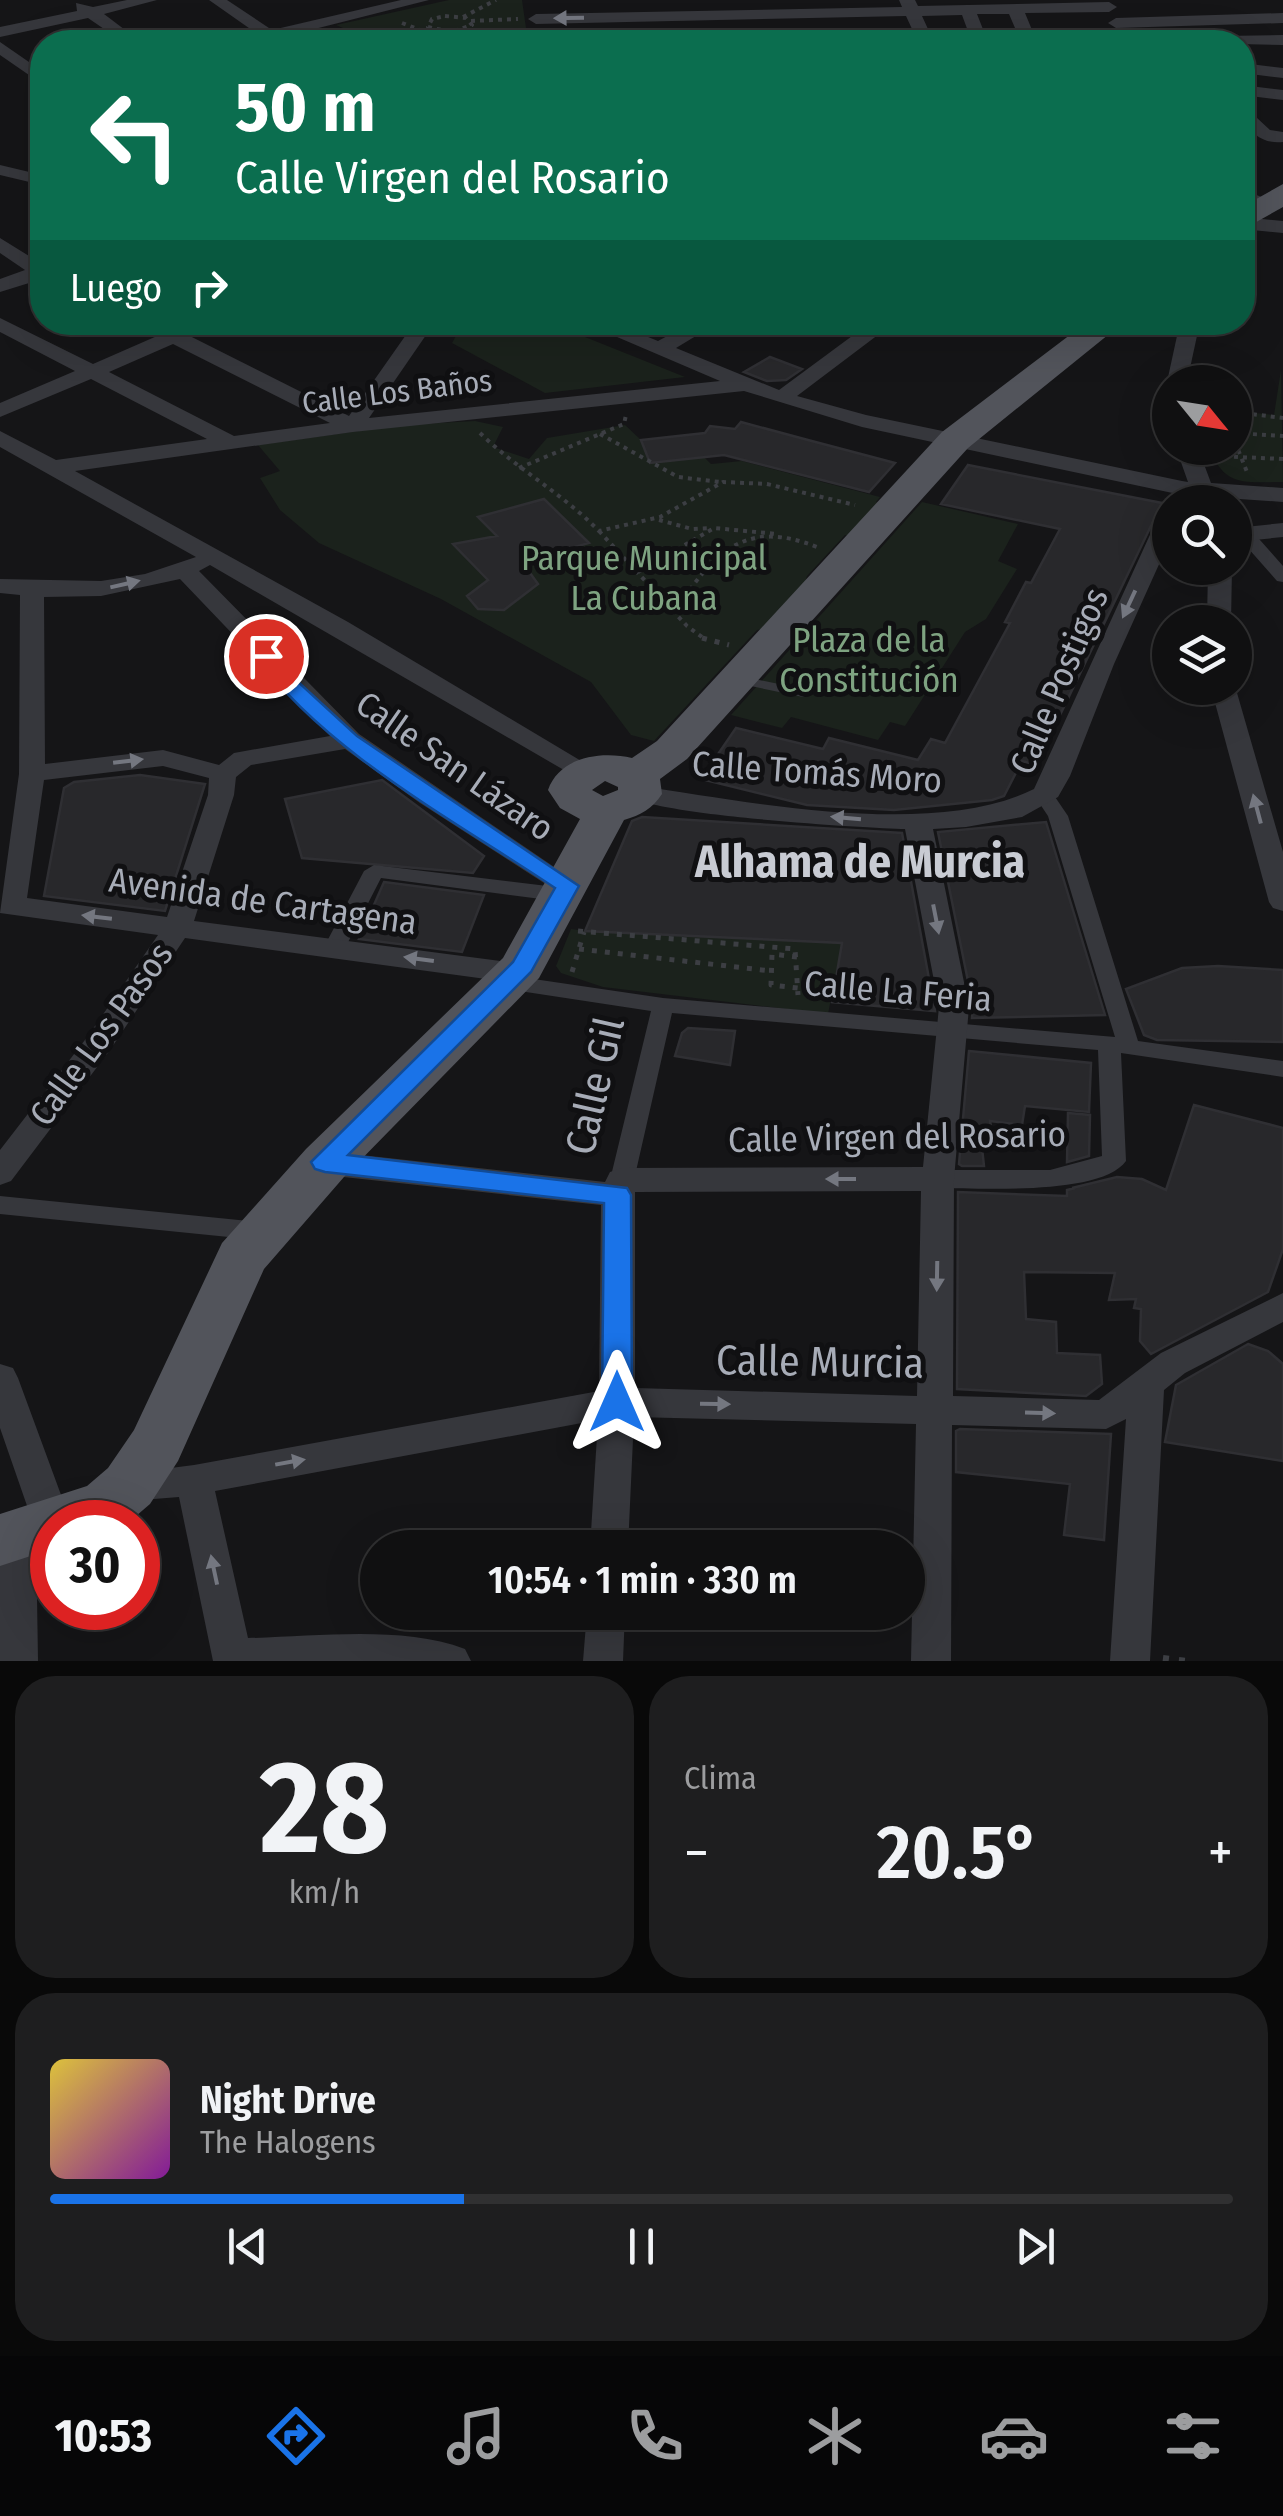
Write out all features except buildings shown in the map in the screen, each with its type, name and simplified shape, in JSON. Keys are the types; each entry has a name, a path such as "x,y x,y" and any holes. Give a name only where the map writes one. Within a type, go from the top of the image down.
{"main road":[{"path":"113,1500 130,1486 156,1444 241,1258 261,1232 325,1162 568,918 609,790 672,750 956,440 1091,335"}],"street":[{"path":"71,0 115,30"},
{"path":"0,32 150,0"},
{"path":"217,0 262,30"},
{"path":"304,30 421,0"},
{"path":"533,0 538,30"},
{"path":"536,18 910,6 1283,18"},
{"path":"910,6 921,30"},
{"path":"1014,9 1024,30"},
{"path":"324,10 340,19"},
{"path":"968,10 976,30"},
{"path":"1255,40 1283,40"},
{"path":"0,47 30,70"},
{"path":"0,73 26,67"},
{"path":"1255,70 1283,73"},
{"path":"1255,92 1283,96"},
{"path":"1255,120 1262,133 1275,139 1283,137"},
{"path":"0,170 30,177"},
{"path":"0,244 30,264"},
{"path":"0,286 30,275"},
{"path":"0,324 229,442"},
{"path":"0,411 174,336 353,426 416,335"},
{"path":"626,335 782,398 862,421 1154,485"},
{"path":"661,348 685,335"},
{"path":"782,398 867,335"},
{"path":"1181,365 1187,335"},
{"name":"Calle Los Baños","path":"54,467 353,426 747,384"},
{"path":"0,438 543,743 609,790"},
{"path":"1252,495 1283,495"},
{"path":"1252,534 1283,530"},
{"path":"1252,546 1283,578"},
{"name":"Calle Postigos","path":"1119,1046 1058,816 1044,796 1152,554"},
{"path":"0,586 32,591 100,590 184,570 214,557"},
{"name":"Calle San Lázaro","path":"184,570 219,598 290,686 350,740 568,918"},
{"path":"6,905 32,774 32,591"},
{"path":"1229,705 1277,857 1283,902"},
{"path":"32,774 163,758 223,774 243,759 350,740"},
{"name":"Calle Los Pasos","path":"0,1173 99,1043 178,927 221,794 223,774"},
{"name":"Calle Tomás Moro","path":"609,790 699,803 918,824 1007,811 1044,796"},
{"path":"918,824 954,1007 938,1179 931,1661"},
{"path":"335,946 374,871 568,918"},
{"name":"Avenida de Cartagena","path":"6,905 335,946 511,978"},
{"name":"Calle La Feria","path":"511,978 663,1005 1119,1046 1283,1068"},
{"name":"Calle Gil","path":"610,1530 617,1402 620,1188 663,1005"},
{"name":"Calle Virgen del Rosario","path":"325,1162 620,1188 938,1179 1049,1180 1078,1176 1114,1161 1119,1046"},
{"path":"0,1205 261,1232"},
{"name":"Calle Murcia","path":"130,1486 194,1480 617,1402 1106,1415 1173,1363 1283,1306"},
{"path":"0,1378 30,1507"},
{"path":"1130,1661 1146,1386"},
{"path":"194,1480 233,1658 386,1654 451,1661"},
{"path":"18,1661 30,1567"},
{"path":"603,1661 605,1630"}],"lane":[{"path":"750,664 803,693"}],"path":[{"path":"462,17 496,0"},
{"path":"435,30 427,24 438,17 472,21 536,18"},
{"path":"462,30 472,21"},
{"path":"399,22 418,30"},
{"path":"520,468 624,424 629,396"},
{"path":"464,414 484,439 566,498 705,640 750,664"},
{"path":"1252,414 1283,418"},
{"path":"600,434 678,477 767,484 836,498 886,516"},
{"path":"1252,435 1283,436"},
{"path":"1252,458 1283,459"},
{"path":"1244,465 1248,473"},
{"path":"599,531 654,518 724,482"},
{"path":"654,518 692,529 758,529 849,556"},
{"path":"638,572 669,550 714,528"},
{"path":"675,612 710,561 742,541 780,534"},
{"path":"568,918 795,949 798,1016"},
{"path":"568,918 772,970"},
{"path":"568,918 572,972"},
{"path":"797,957 772,954 770,986 798,988"}],"green space":[{"path":"449,0 522,0 526,30 348,30 336,25"},
{"path":"456,335 580,335 685,377 545,393 452,343"},
{"path":"1281,370 1283,482 1229,476 1218,465 1252,465 1252,413 1274,415"},
{"name":"Parque Municipal La Cubana","path":"475,421 503,427 493,447 529,459 547,438 625,425 641,440 704,457 711,464 742,461 880,497 876,502 882,504 852,537 845,535 807,576 802,592 773,627 757,630 654,741 631,735 591,682 441,599 319,543 280,510 260,478 280,471 258,445 402,425"},
{"name":"Plaza de la Constitución","path":"922,502 1018,524 998,561 1017,569 986,619 965,632 905,726 890,722 878,740 791,717 782,728 731,715"},
{"path":"571,929 842,943 828,1014 603,987 561,973 556,966"}],"district":[{"name":"Alhama de Murcia","path":"860,862"}],"route":[{"path":"266,656 290,686 350,740 398,776 568,886 530,958 325,1162 618,1195 617,1402"}]}
